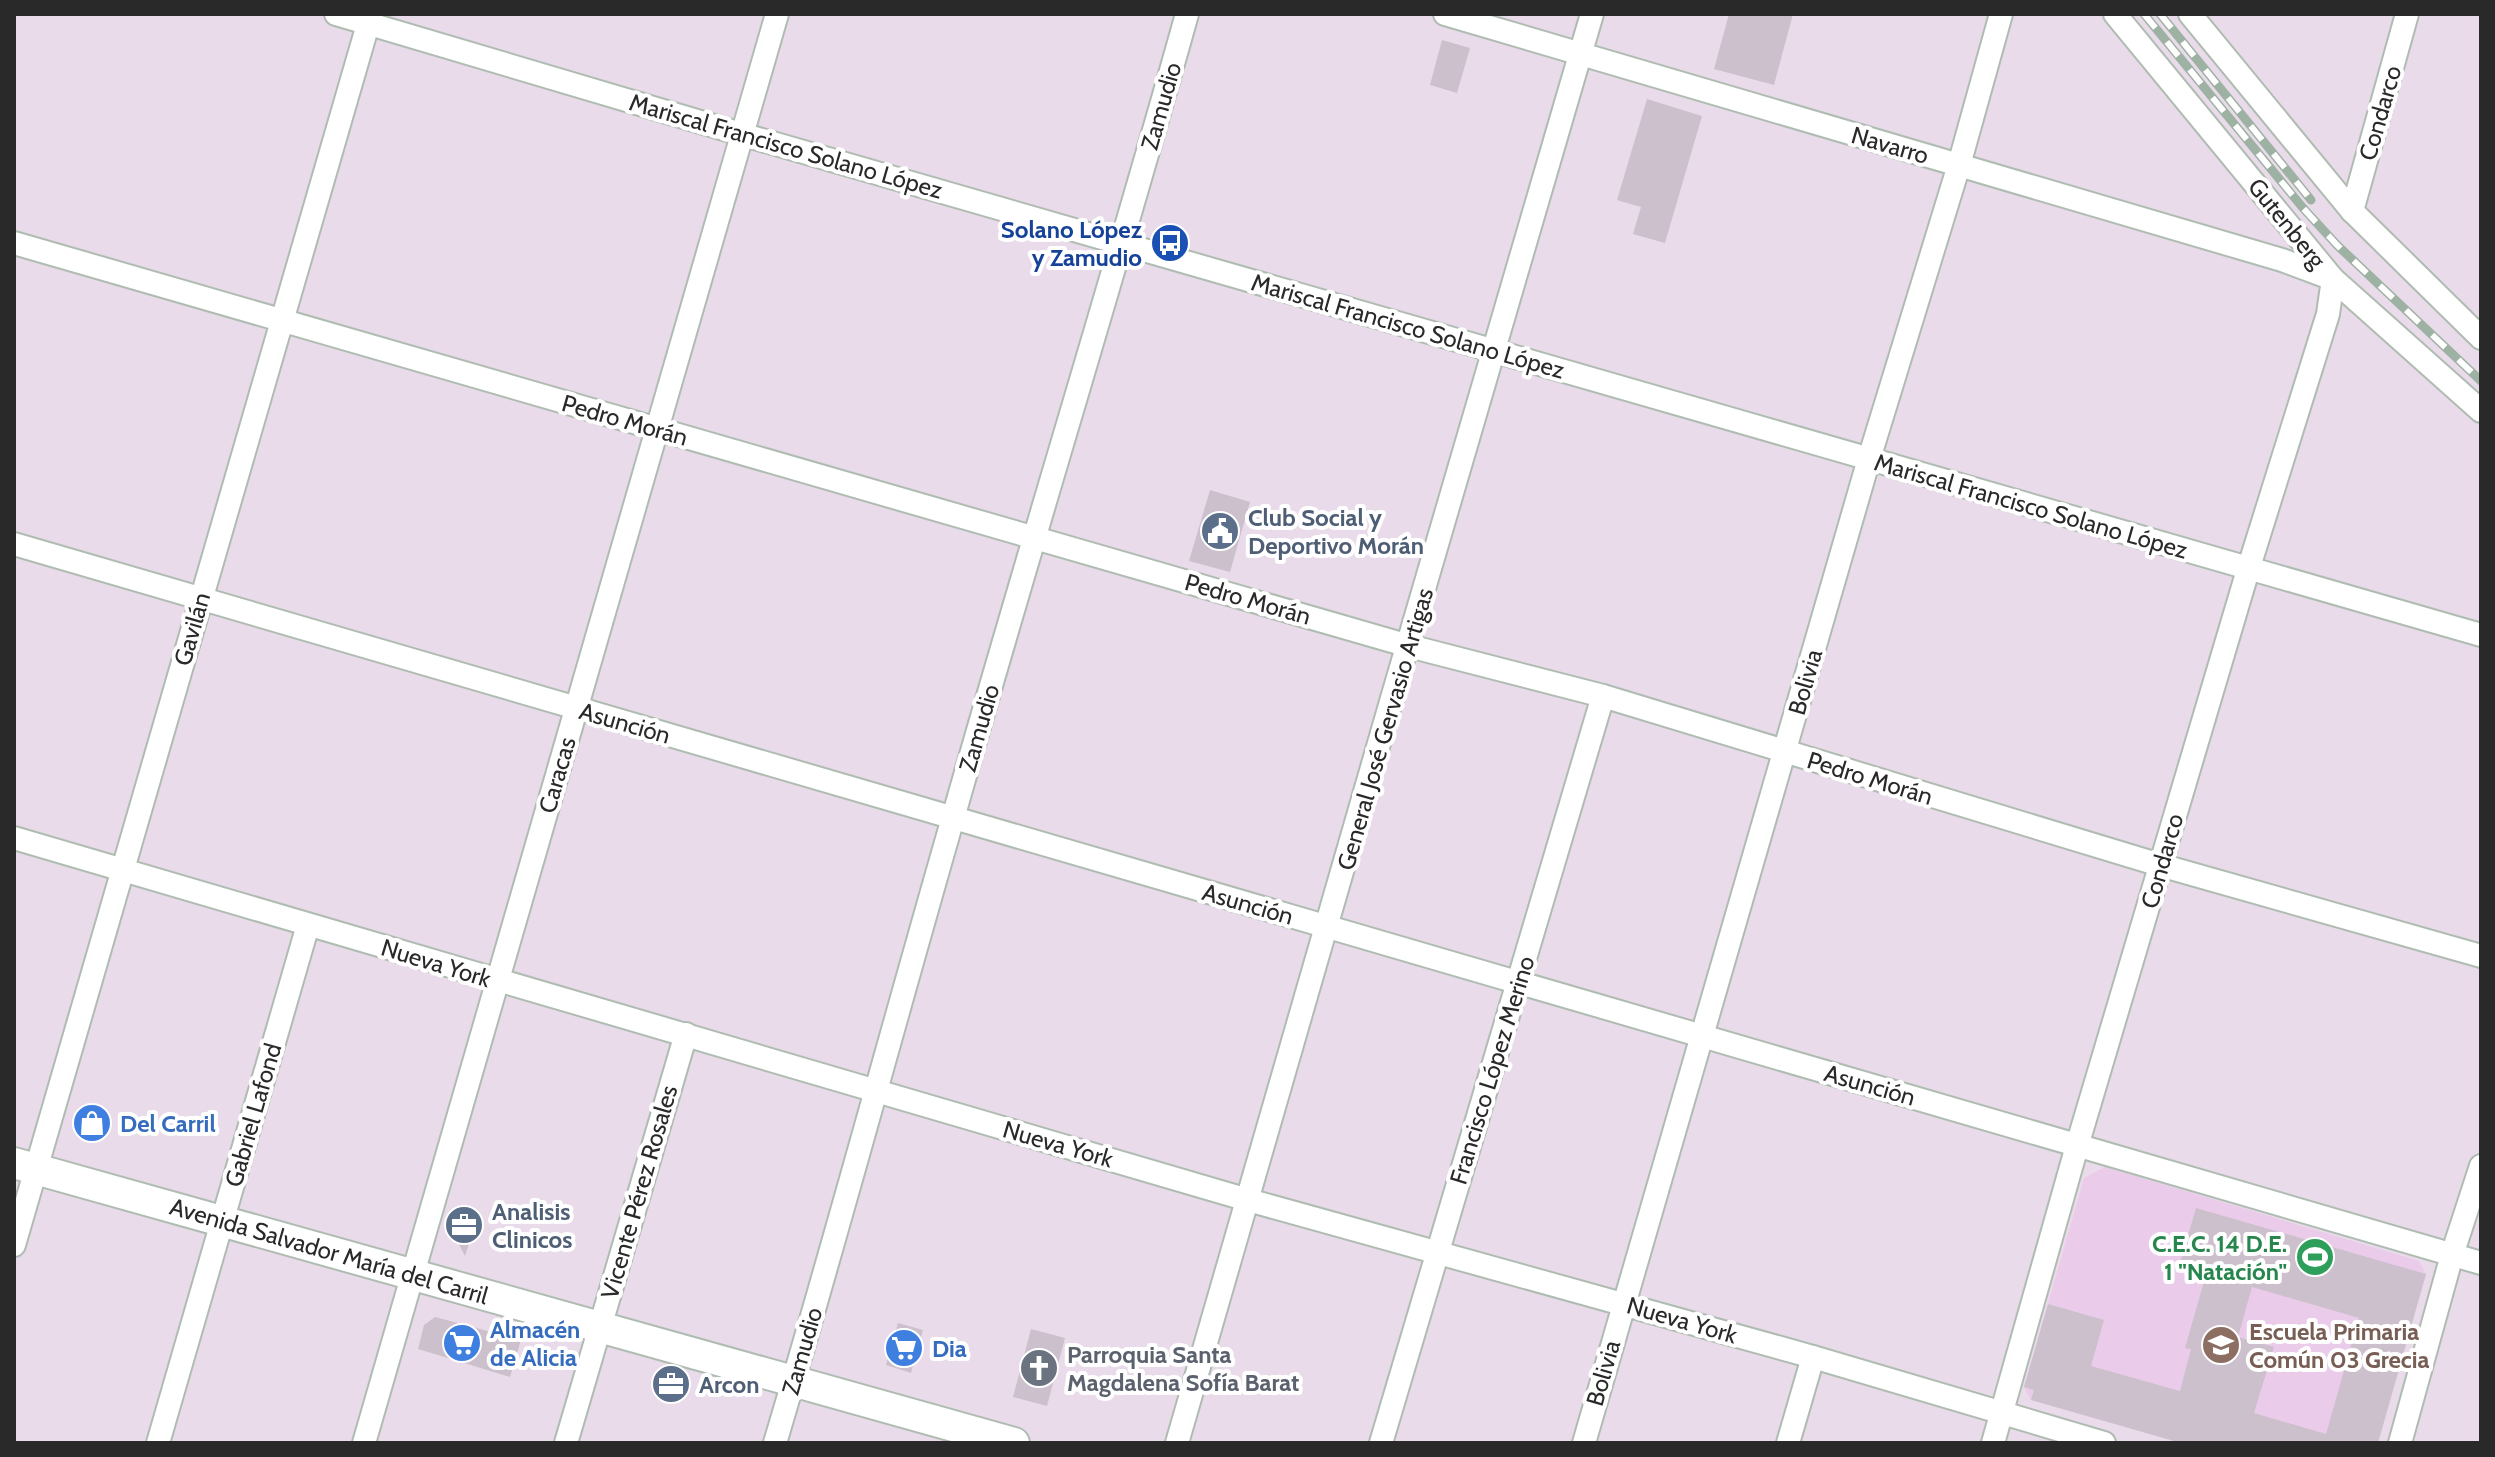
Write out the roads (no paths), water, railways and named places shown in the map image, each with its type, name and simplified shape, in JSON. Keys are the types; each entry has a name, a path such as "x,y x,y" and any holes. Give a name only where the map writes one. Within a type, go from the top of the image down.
{"main road":[{"name":"Avenida Salvador María del Carril","path":"25,1166 1014,1443"}],"street":[{"name":"Mariscal Francisco Solano López","path":"336,14 370,19 741,134 2481,635"},
{"name":"Caracas","path":"364,1443 777,14"},
{"name":"Zamudio","path":"775,1443 1187,14"},
{"name":"Navarro","path":"1445,14 2282,260 2333,279"},
{"name":"General José Gervasio Artigas","path":"1177,1443 1592,14"},
{"name":"Bolivia","path":"1584,1443 2001,14"},
{"name":"Gutenberg","path":"2115,14 2333,279 2481,411"},
{"path":"2190,14 2352,211 2470,320 2481,338"},
{"name":"Condarco","path":"2352,211 2407,14"},
{"name":"Gavilán","path":"14,1245 25,1166 122,870 370,19"},
{"name":"Pedro Morán","path":"14,243 1409,646 1603,696 2160,865 2481,956"},
{"name":"Condarco","path":"1993,1443 2160,865 2328,314 2333,279"},
{"name":"Asunción","path":"14,544 2481,1263"},
{"name":"Francisco López Merino","path":"1381,1443 1603,696"},
{"name":"Nueva York","path":"14,838 1248,1200 1813,1357 2104,1443"},
{"name":"Gabriel Lafond","path":"158,1443 308,925"},
{"name":"Vicente Pérez Rosales","path":"566,1443 686,1034"},
{"path":"2400,1443 2452,1255 2481,1166"},
{"path":"1788,1443 1813,1357"}],"railway":[{"path":"2144,14 2303,208 2337,245 2481,381"},
{"path":"2160,14 2311,200"}],"place":[{"name":"Solano López y Zamudio","path":"1170,243"},
{"name":"Club Social y Deportivo Morán","path":"1220,531"},
{"name":"Del Carril","path":"92,1123"},
{"name":"Analisis Clinicos","path":"464,1225"},
{"name":"C.E.C. 14 D.E. 1 \"Natación\"","path":"2315,1257"},
{"name":"Almacén de Alicia","path":"462,1343"},
{"name":"Escuela Primaria Común 03 Grecia","path":"2221,1345"},
{"name":"Dia","path":"904,1348"},
{"name":"Parroquia Santa Magdalena Sofía Barat","path":"1039,1368"},
{"name":"Arcon","path":"671,1384"}]}
